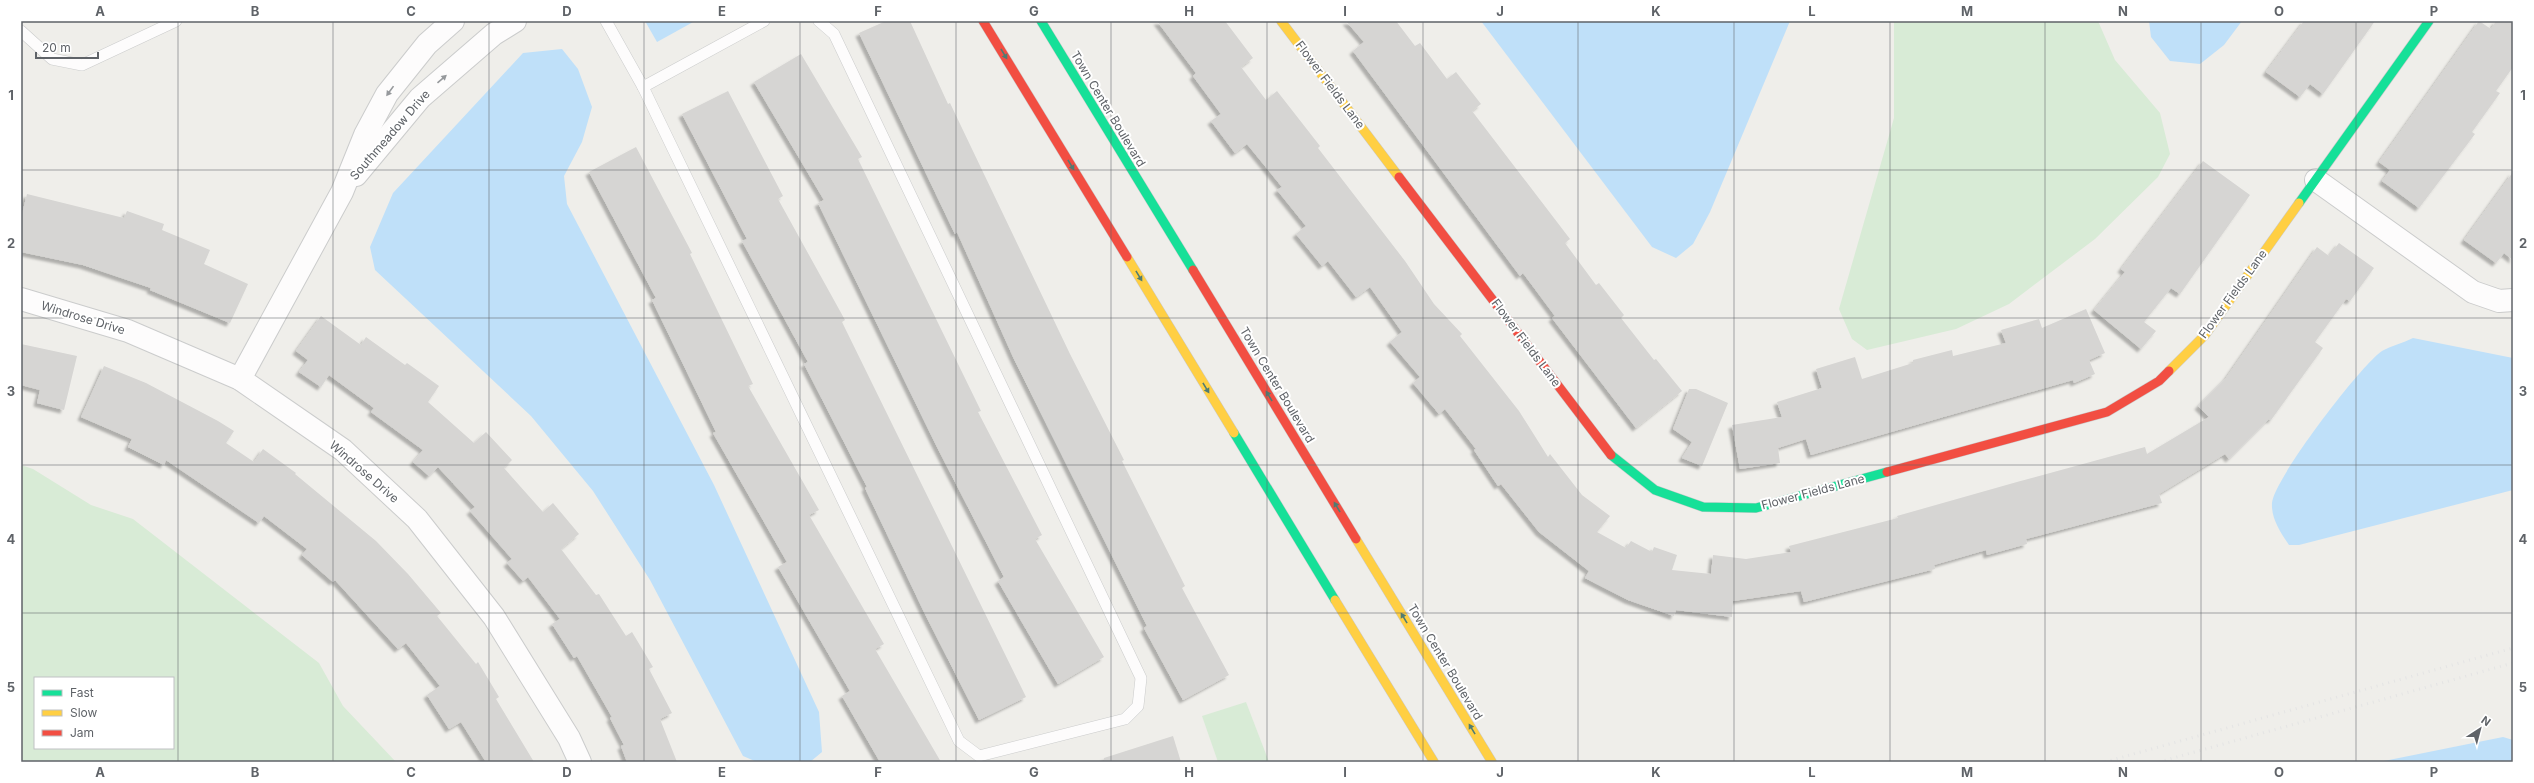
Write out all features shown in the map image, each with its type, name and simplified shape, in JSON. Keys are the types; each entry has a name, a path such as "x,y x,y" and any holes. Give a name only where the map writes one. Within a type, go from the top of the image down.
{"main road":[{"path":"983,21 1434,762"},
{"name":"Town Center Boulevard","path":"1041,21 1492,762"},
{"name":"Flower Fields Lane","path":"1281,21 1609,453 1655,490 1703,507 1756,508 2108,412 2159,382 2205,335 2429,21"}],"street":[{"name":"Southmeadow Drive","path":"240,379 342,192 365,134 387,94 427,44 453,21"},
{"name":"Southmeadow Drive","path":"342,192 420,98 494,34 515,21"},
{"path":"2316,180 2473,292 2499,301 2513,300"},
{"name":"Windrose Drive","path":"21,299 128,331 240,379 343,450 417,519 494,617 570,738 580,762"}],"lane":[{"path":"21,31 52,59 82,65 176,21"},
{"path":"606,21 643,87 959,741 980,756 1125,719 1138,706 1141,678 834,34 819,21"},
{"path":"643,87 764,21"}],"green space":[{"path":"1894,21 2098,21 2115,60 2160,113 2170,154 2158,177 2095,239 2009,304 1956,329 1867,350 1852,339 1839,309 1894,118"},
{"path":"21,465 33,469 91,505 133,519 319,663 343,706 396,762 21,762"},
{"path":"1246,702 1269,762 1218,762 1202,716"}],"water":[{"path":"645,21 695,21 657,42"},
{"path":"1481,21 1790,21 1710,212 1693,244 1676,258 1652,247"},
{"path":"2149,21 2242,21 2224,45 2200,64 2170,61 2151,37"},
{"path":"562,49 578,69 592,107 582,142 564,176 567,204 714,485 819,712 822,752 810,762 757,762 743,756 650,580 593,491 531,416 375,270 370,247 393,193 523,53"},
{"path":"2413,338 2513,358 2513,490 2299,545 2289,545 2277,526 2272,509 2272,503 2276,490 2287,471 2338,399 2371,361 2382,351"},
{"path":"2503,737 2513,740 2513,762 2379,762"}],"building":[{"path":"886,21 910,21 948,104 950,103 1070,354 1124,460 1122,461 1185,586 1182,588 1229,675 1183,700 1144,628 1147,626 1014,359 957,232 955,234 859,33"},
{"path":"1157,21 1225,21 1253,58 1241,67 1266,100 1277,91 1320,146 1318,148 1405,261 1434,304 1462,334 1460,336 1519,411 1548,457 1550,454 1582,495 1610,516 1597,532 1626,548 1631,541 1652,552 1654,547 1677,555 1672,570 1711,574 1713,555 1746,559 1791,552 1789,546 1898,518 1897,516 2017,482 2145,447 2147,454 2209,417 2198,406 2226,378 2317,247 2329,256 2339,243 2374,268 2350,301 2346,299 2315,342 2323,348 2271,420 2269,419 2229,459 2225,454 2159,494 2162,503 2026,539 2027,544 1987,555 1986,550 1934,565 1935,569 1804,602 1801,591 1733,601 1732,617 1676,610 1674,616 1628,600 1585,578 1589,571 1539,532 1501,484 1498,486 1474,450 1476,449 1445,409 1439,414 1413,383 1420,377 1390,342 1402,332 1370,287 1356,297 1328,261 1322,266 1296,234 1306,226 1277,190 1282,187 1247,144 1235,153 1211,121 1221,114 1193,76 1196,73"},
{"path":"1346,21 1396,21 1415,46 1420,43 1447,79 1456,72 1481,104 1472,111 1570,239 1565,243 1596,285 1599,283 1624,315 1621,318 1654,360 1656,359 1682,391 1636,428 1552,318 1555,316 1523,273 1520,276 1353,51 1364,42"},
{"path":"2304,21 2375,21 2323,94 2310,84 2300,97 2266,72"},
{"path":"2479,21 2491,29 2496,21 2513,21 2513,67 2496,91 2500,93 2472,132 2475,134 2419,208 2382,181 2390,170 2379,162"},
{"path":"801,54 862,157 858,159 981,411 978,412 1042,535 1035,539 1104,657 1058,684 998,581 1004,577 937,447 818,203 824,200 754,82"},
{"path":"728,91 783,196 778,199 845,320 842,322 1026,697 979,720 925,614 865,488 867,487 804,364 808,362 742,241 747,239 682,114"},
{"path":"636,147 692,253 690,254 753,384 748,386 819,510 809,515 884,644 875,649 941,762 880,762 842,696 850,691 778,567 787,562 713,433 716,432 652,300 656,298 589,172"},
{"path":"2203,161 2250,195 2180,294 2171,288 2144,322 2156,331 2141,349 2094,310 2125,272 2121,269"},
{"path":"2513,172 2513,260 2504,253 2496,263 2464,240"},
{"path":"27,194 124,218 127,211 164,224 162,230 210,250 204,264 248,284 230,323 150,290 151,288 83,265 21,252 21,218"},
{"path":"2086,309 2105,353 2089,360 2095,374 2074,383 2073,380 1811,455 1806,439 1778,448 1780,463 1740,469 1732,425 1782,417 1777,402 1822,388 1816,369 1855,357 1862,379 1913,363 1913,360 1952,350 1953,356 2006,343 2001,330 2039,319 2042,328"},
{"path":"321,316 361,345 366,337 405,365 407,363 439,386 428,402 474,443 486,432 512,460 504,468 543,512 553,503 579,534 561,549 596,595 599,594 626,636 632,632 653,667 649,669 672,713 660,719 677,762 627,762 621,746 624,745 610,718 612,717 577,656 574,658 552,624 560,619 528,577 523,581 507,563 512,559 470,511 475,507 438,467 429,476 413,462 423,450 371,412 374,408 329,375 321,387 299,372 308,360 296,351"},
{"path":"21,344 77,356 64,410 37,403 40,390 21,385"},
{"path":"104,366 146,383 234,431 226,443 254,462 263,449 296,473 295,474 376,541 408,574 441,613 437,616 476,664 478,662 499,697 496,699 534,762 486,762 461,722 449,729 427,695 440,686 406,643 398,649 335,580 333,582 302,555 307,549 264,516 259,523 166,460 164,465 128,447 132,439 81,417"},
{"path":"1689,389 1696,389 1728,403 1702,466 1682,458 1692,442 1673,429"},
{"path":"1173,736 1181,762 1104,762 1104,758"}],"railway":[{"path":"2105,762 2513,648"},
{"path":"2159,762 2513,663"}],"traffic: fast":[{"path":"1041,21 1193,270"},
{"path":"2299,203 2429,21"},
{"path":"1234,433 1335,600"},
{"path":"1611,455 1655,490 1703,507 1756,508 1887,472"}],"traffic: slow":[{"path":"1281,21 1399,177"},
{"path":"2169,371 2205,335 2299,203"},
{"path":"1127,257 1234,433"},
{"path":"1356,539 1492,762"},
{"path":"1335,600 1434,762"}],"traffic: jam":[{"path":"983,21 1127,257"},
{"path":"1399,177 1611,455"},
{"path":"1193,270 1356,539"},
{"path":"1887,472 2107,412 2159,381 2169,371"}]}
